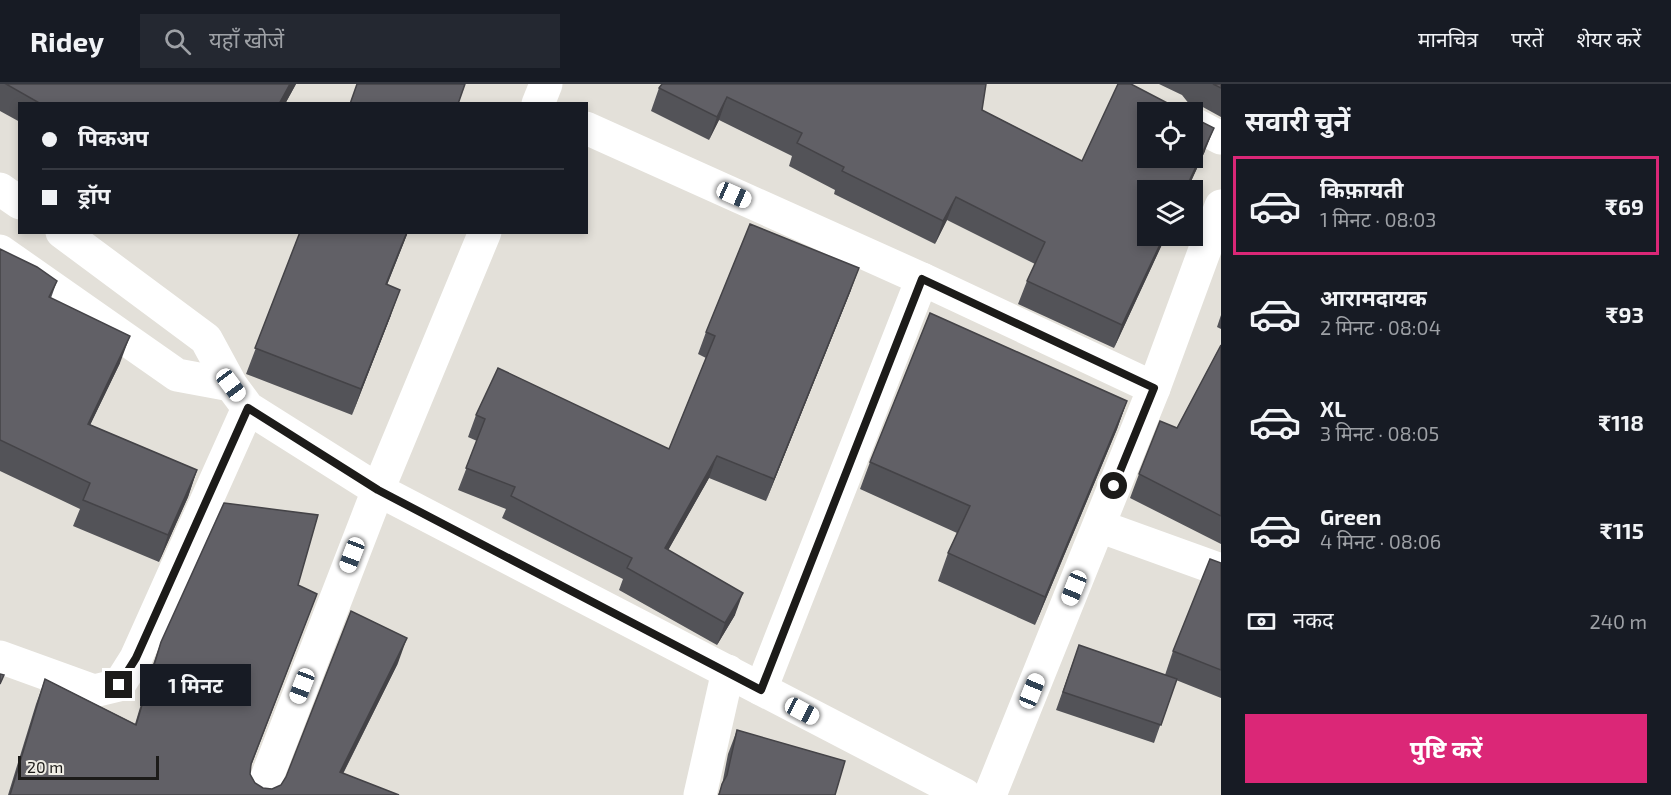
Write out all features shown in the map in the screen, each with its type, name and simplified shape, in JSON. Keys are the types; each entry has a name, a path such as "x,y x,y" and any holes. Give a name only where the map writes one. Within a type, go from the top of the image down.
{"street":[{"path":"539,102 546,84"},
{"path":"1203,128 1221,138"},
{"path":"588,129 922,279 1154,388"},
{"path":"0,189 18,202"},
{"path":"990,795 1154,388 1221,206"},
{"path":"65,234 206,339 239,396"},
{"path":"260,795 378,490 484,234"},
{"path":"0,251 177,375 239,396 378,490 965,795"},
{"path":"761,690 922,279"},
{"path":"0,657 94,691 119,685 136,658 239,396"},
{"path":"1099,526 1221,570"},
{"path":"700,795 728,672"}],"building":[{"path":"6,84 290,84 280,102 38,102"},
{"path":"357,84 465,84 459,102 351,102"},
{"path":"662,84 986,84 982,110 1082,161 1118,84 1131,84 1165,102 1137,102 1137,168 1195,168 1190,180 1137,180 1137,246 1159,246 1122,325 1027,281 1045,242 956,197 943,221 842,171 844,167 797,143 802,133 727,97 717,117 659,88"},
{"path":"1203,122 1214,128 1203,152"},
{"path":"750,224 859,268 774,479 717,456 665,548 743,593 725,623 627,568 632,558 511,496 515,487 466,468 485,419 476,415 498,368 669,449 715,336 706,332"},
{"path":"299,234 406,234 386,284 400,290 361,389 255,348"},
{"path":"0,249 37,267 57,281 49,297 130,336 88,424 197,470 168,535 83,500 90,483 0,440"},
{"path":"930,313 1127,401 1045,597 948,553 970,506 870,462"},
{"path":"1221,345 1221,516 1139,474 1160,421 1177,428"},
{"path":"224,503 318,515 298,585 317,594 251,764 250,774 255,783 263,788 272,789 281,785 286,777 351,611 407,638 340,772 399,795 10,795 45,679 136,725 161,642"},
{"path":"1210,559 1221,563 1221,670 1173,651"},
{"path":"1079,645 1177,679 1161,725 1063,692"},
{"path":"737,730 845,761 835,795 719,795 727,775"}],"route":[{"path":"119,685 136,658 248,408 378,490 761,690 922,279 1154,388 1114,486"}]}
